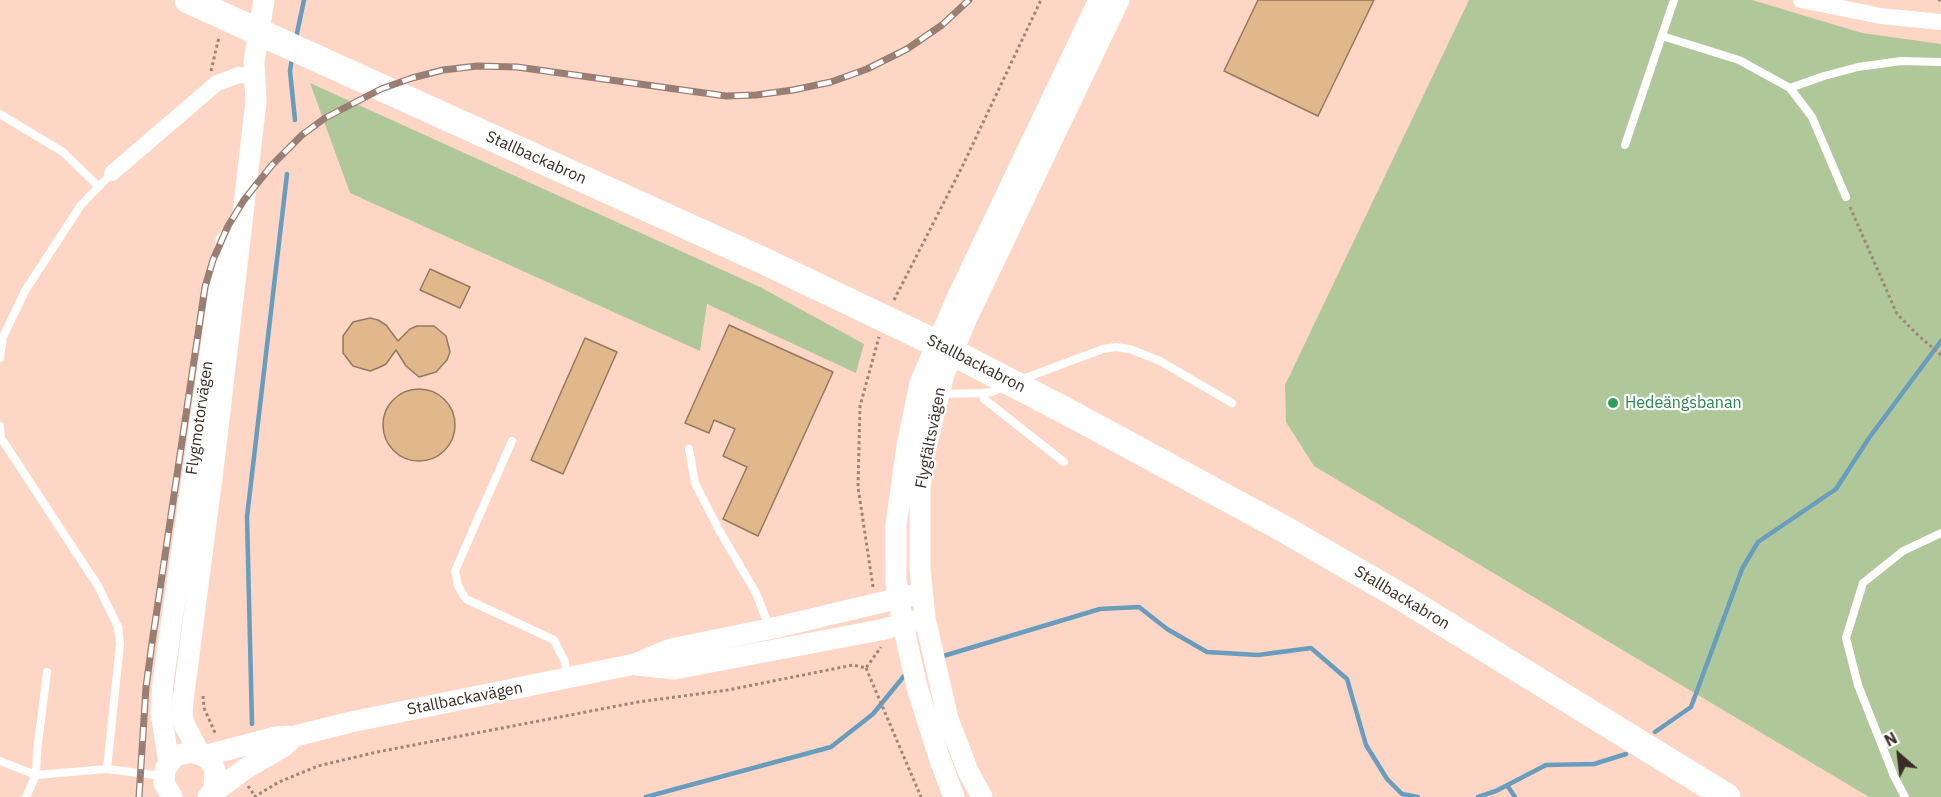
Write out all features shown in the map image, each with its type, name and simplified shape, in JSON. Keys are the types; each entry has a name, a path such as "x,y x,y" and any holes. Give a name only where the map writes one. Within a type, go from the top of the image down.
{"highway":[{"name":"Stallbackabron","path":"188,0 764,261 922,337 1066,411 1284,529 1403,598 1727,797"}],"street":[{"name":"Flygmotorvägen","path":"209,796 214,788 215,770 211,762 202,755 184,726 182,716 256,102 254,62 264,0"},
{"name":"Flygfältsvägen","path":"954,797 917,687 899,598 896,560 898,502 907,446 920,383 958,296 1099,0"},
{"name":"Flygfältsvägen","path":"982,797 948,719 926,626 920,568 920,488 924,455 944,374 965,322 1119,0"},
{"path":"1801,0 1881,16 1941,22"},
{"path":"112,173 217,83 239,75 254,76"},
{"name":"Flygmotorvägen","path":"165,783 161,713 163,682 245,98 254,76"},
{"name":"Stallbackavägen","path":"165,783 175,756 183,753 191,752 202,755 276,737 295,736 362,720 567,679 635,664 671,649 770,629 922,593"},
{"name":"Stallbackavägen","path":"635,664 674,669 903,625 926,626"},
{"name":"Stallbackavägen","path":"209,796 245,769 283,747 295,736"}],"lane":[{"path":"1625,145 1674,0"},
{"path":"1662,36 1739,60 1790,88 1812,117 1846,198"},
{"path":"1790,88 1858,67 1901,61 1941,62"},
{"path":"0,114 63,152 99,187"},
{"path":"0,358 2,336 25,291 81,205 112,173"},
{"path":"940,394 992,392 1103,349 1116,347 1130,349 1160,361 1232,403"},
{"path":"983,393 984,399 1064,462"},
{"path":"0,426 2,438 98,586 118,627 120,644 107,769"},
{"path":"512,441 455,571 458,586 466,599 554,640 565,662 567,679"},
{"path":"689,449 695,483 719,530 756,593 770,629 774,650"},
{"path":"1905,797 1894,776 1858,685 1846,638 1863,583 1903,551 1941,533"},
{"path":"26,797 36,776 47,672"},
{"path":"0,761 36,776 107,769 165,783"}],"path":[{"path":"894,302 962,168 1041,0"},
{"path":"217,83 210,70 221,30"},
{"path":"1846,198 1897,314 1941,355"},
{"path":"876,604 858,487 860,406 882,329"},
{"path":"866,668 882,645 880,630"},
{"path":"254,797 279,782 318,766 377,752 638,702 728,690 853,665 866,668"},
{"path":"866,668 921,797"}],"green space":[{"name":"Hedeängsbanan","path":"1469,0 1752,0 1862,33 1941,44 1941,797 1869,797 1314,466 1286,422 1285,385"},
{"path":"310,83 760,287 864,344 856,373 707,304 700,351 350,193"}],"building":[{"path":"1258,0 1374,0 1318,116 1224,71"},
{"path":"430,269 470,287 460,308 420,290"},
{"path":"370,318 386,325 398,341 410,329 417,326 434,326 446,336 450,352 447,360 436,372 419,377 406,366 396,350 386,364 370,371 353,366 343,353 343,336 353,322"},
{"path":"729,325 833,372 758,536 723,519 747,467 723,456 735,429 714,420 709,433 685,423"},
{"path":"585,338 617,352 563,474 531,460"},
{"path":"419,389 439,395 449,405 455,425 449,445 439,455 419,461 399,455 389,445 383,425 389,405 399,395"}],"waterway":[{"path":"296,38 304,0"},
{"path":"292,58 290,71 295,120"},
{"path":"252,724 247,517 287,174"},
{"path":"1655,732 1691,707 1742,569 1758,542 1836,489 1869,438 1941,341"},
{"path":"940,657 1100,609 1139,607 1167,629 1207,652 1258,655 1311,648 1347,679 1366,745 1387,779 1402,794 1418,797"},
{"path":"646,797 831,747 873,714 904,676 909,674"},
{"path":"1478,797 1496,791 1546,765 1594,764 1626,754"},
{"path":"1507,785 1515,797"}],"railway":[{"path":"139,797 146,687 205,287 213,260 228,226 244,200 272,165 302,135 325,118 381,89 443,70 477,66 517,67 726,96 793,90 831,82 867,69 907,49 942,25 969,0"}],"place":[{"name":"Hedeängsbanan","path":"1613,403"}]}
